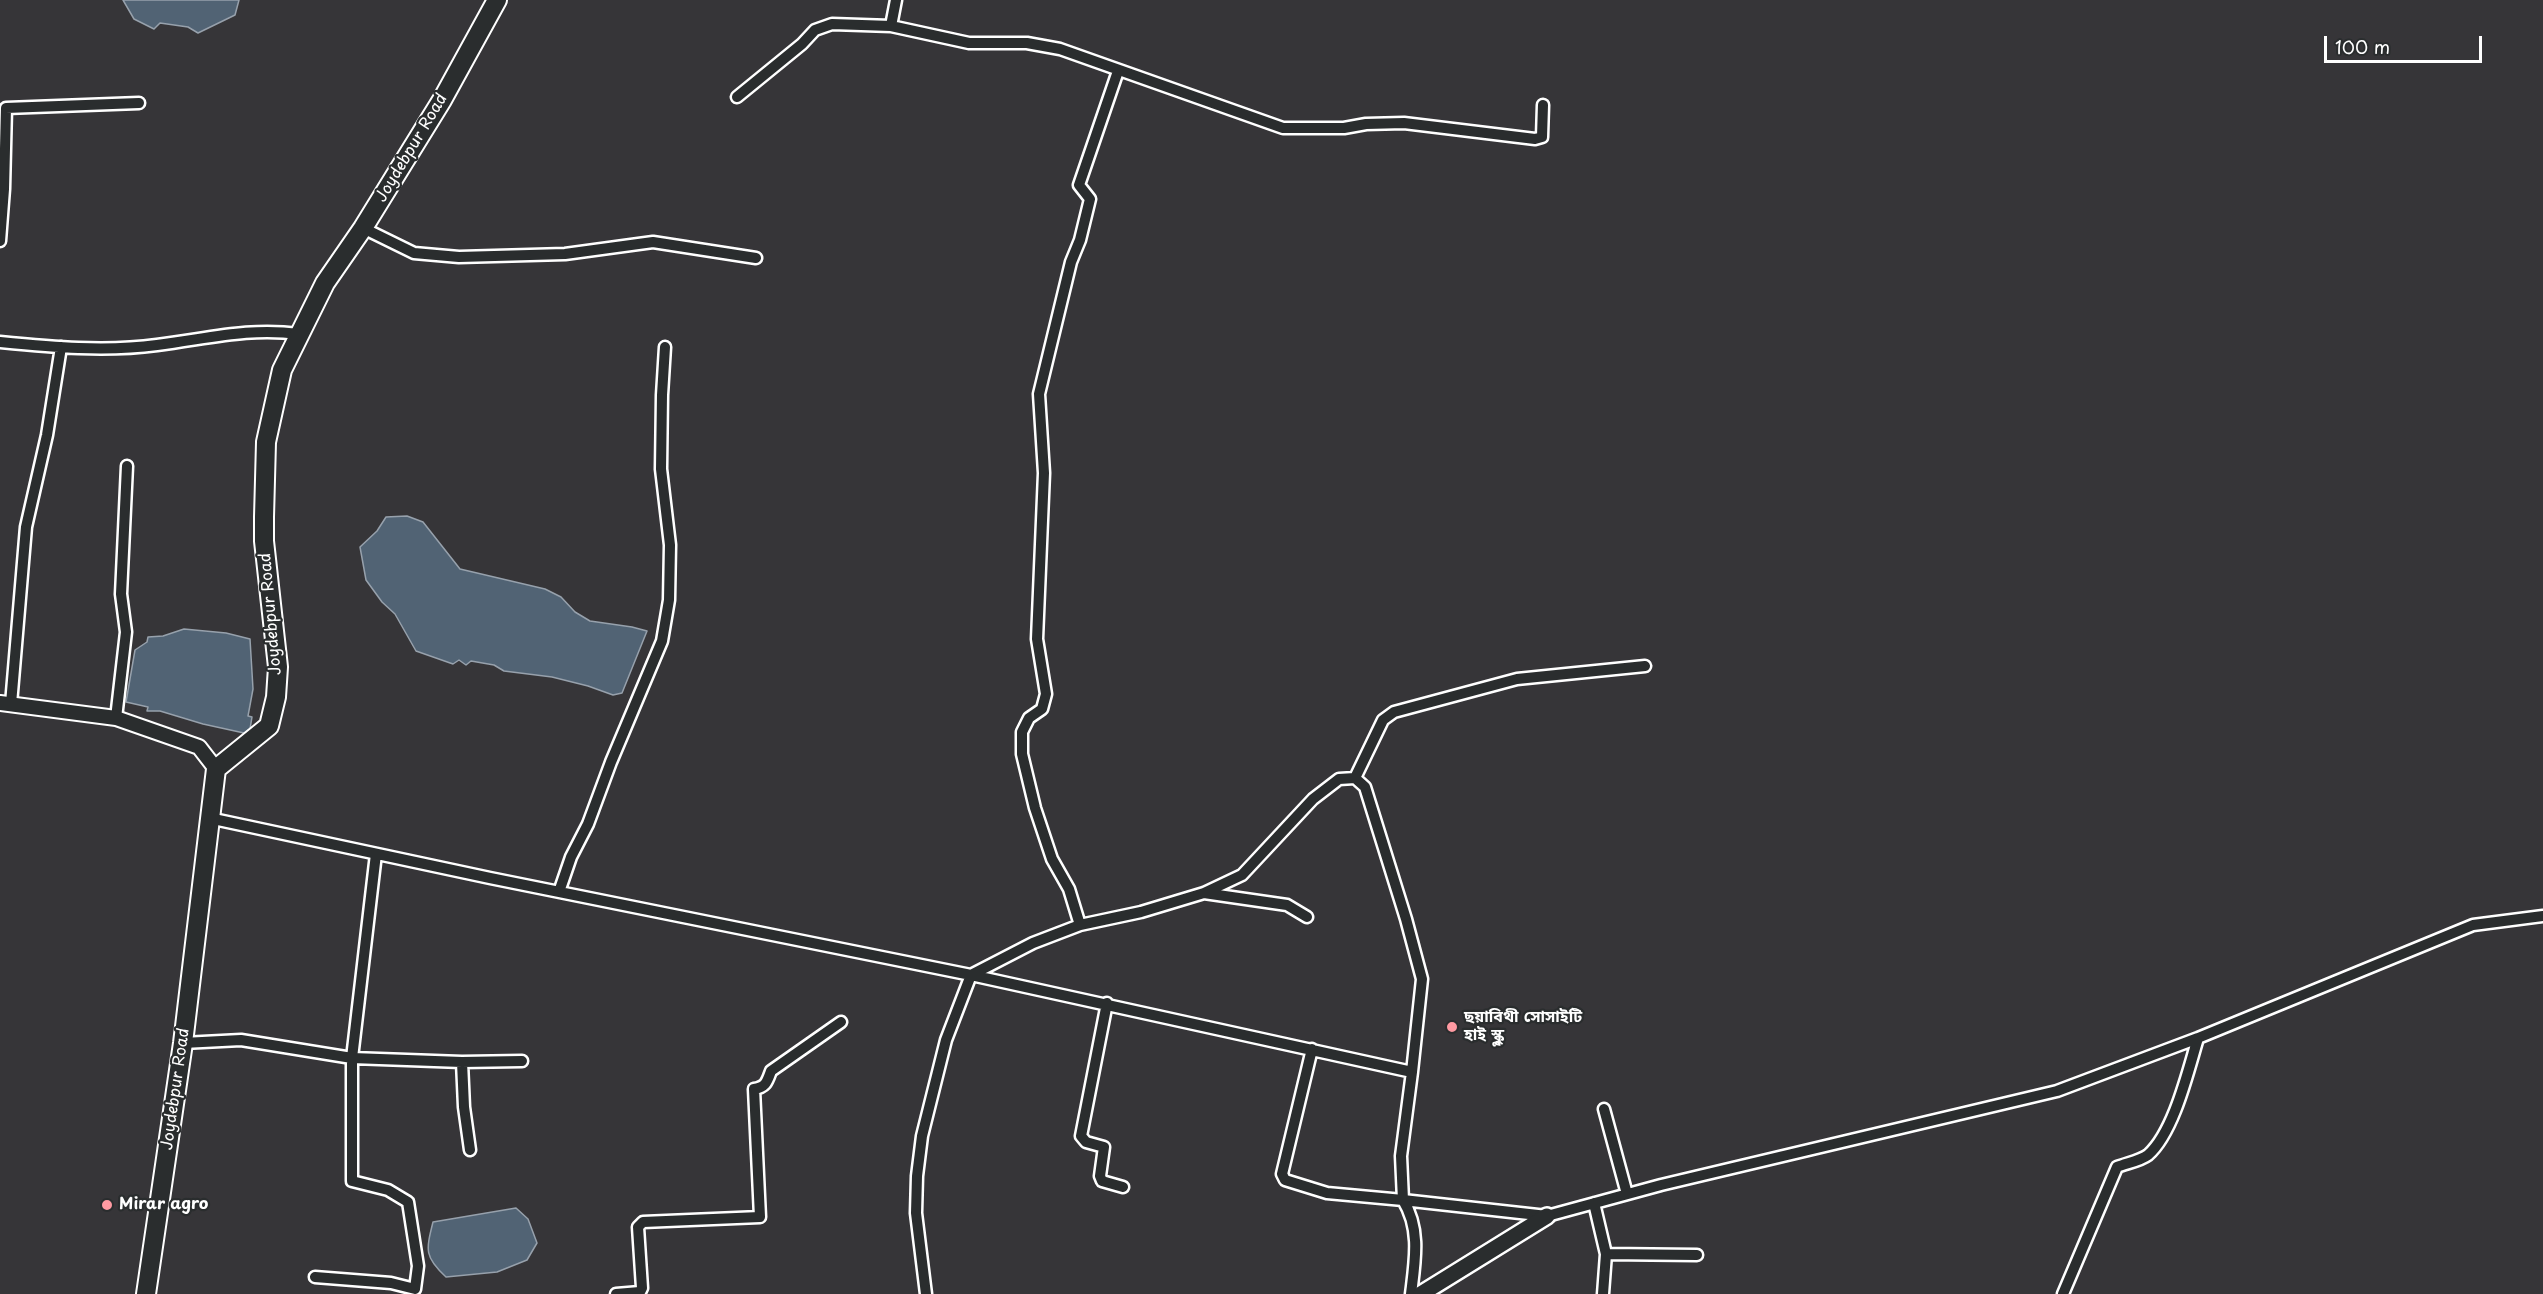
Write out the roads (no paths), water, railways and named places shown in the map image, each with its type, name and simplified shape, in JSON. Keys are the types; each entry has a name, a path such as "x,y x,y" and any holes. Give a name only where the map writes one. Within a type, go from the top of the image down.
{"main road":[{"name":"Joydebpur Road","path":"146,1294 183,1043 216,769 269,726 276,697 278,667 264,541 266,442 282,370 325,283 363,228 442,100 497,0"},
{"path":"1421,1294 1547,1216"}],"street":[{"path":"891,26 896,0"},
{"path":"737,97 802,44 815,30 832,24 891,26 969,43 1028,43 1060,49 1283,128 1344,128 1366,124 1404,123 1535,139 1542,137 1543,105"},
{"path":"1080,925 1069,889 1052,859 1035,808 1022,754 1022,732 1029,718 1042,709 1046,694 1037,639 1044,472 1039,394 1071,262 1089,210 1090,199 1079,186 1118,71"},
{"path":"0,241 5,180 6,108 139,103"},
{"path":"363,228 414,253 459,257 565,254 653,242 756,258"},
{"path":"0,342 61,347 128,348 238,332 272,331 299,334"},
{"path":"61,347 47,435 26,527 5,704 116,718 199,747 216,769"},
{"path":"559,892 571,857 588,824 611,762 662,641 669,600 670,545 661,470 665,347"},
{"path":"116,718 126,632 121,594 127,466"},
{"path":"1355,778 1383,720 1394,712 1516,679 1646,666"},
{"path":"926,1294 916,1213 916,1176 922,1136 946,1040 960,998 971,975 1033,943 1080,925 1140,912 1204,893 1242,875 1313,799 1339,779 1355,778 1365,787 1422,979 1401,1156 1403,1200 1411,1213 1415,1228 1416,1256 1411,1294"},
{"path":"209,818 559,892 971,975 1412,1072"},
{"path":"315,1277 391,1283 413,1292 418,1266 408,1202 388,1190 352,1181 352,1058 376,854"},
{"path":"1204,893 1287,905 1307,917"},
{"path":"1312,1049 1282,1174 1285,1180 1328,1193 1547,1216 1627,1194 2057,1091 2198,1038 2473,925 2543,916"},
{"path":"1107,1004 1081,1136 1086,1142 1104,1147 1100,1176 1102,1181 1123,1187"},
{"path":"616,1294 640,1292 642,1288 638,1227 643,1222 760,1217 754,1089 764,1086 770,1080 771,1071 841,1022"},
{"path":"2063,1294 2117,1167 2150,1153 2175,1111 2198,1038"},
{"path":"183,1043 241,1040 352,1058 462,1062 522,1061"},
{"path":"462,1062 464,1107 470,1150"},
{"path":"1604,1108 1627,1194"},
{"path":"1594,1203 1606,1254 1603,1294"},
{"path":"1606,1254 1697,1255"}],"water":[{"path":"123,0 239,0 235,15 198,33 188,27 160,23 154,29 134,19"},
{"path":"407,516 423,522 460,569 545,589 561,597 575,612 590,621 647,631 622,693 613,695 552,677 504,671 494,665 471,661 466,665 459,660 453,664 416,651 395,614 382,602 366,580 360,547 377,531 386,517"},
{"path":"184,629 226,633 250,639 253,689 248,716 252,717 250,729 244,733 160,711 147,711 148,707 126,702 135,650 147,642 148,637 163,636"},
{"path":"516,1208 528,1219 537,1243 527,1260 497,1272 446,1277 430,1258 428,1246 433,1222"}],"place":[{"name":"ছয়াবিথী সোসাইটি হাই স্কুল","path":"1452,1027"},
{"name":"Mirar agro","path":"107,1205"}]}
